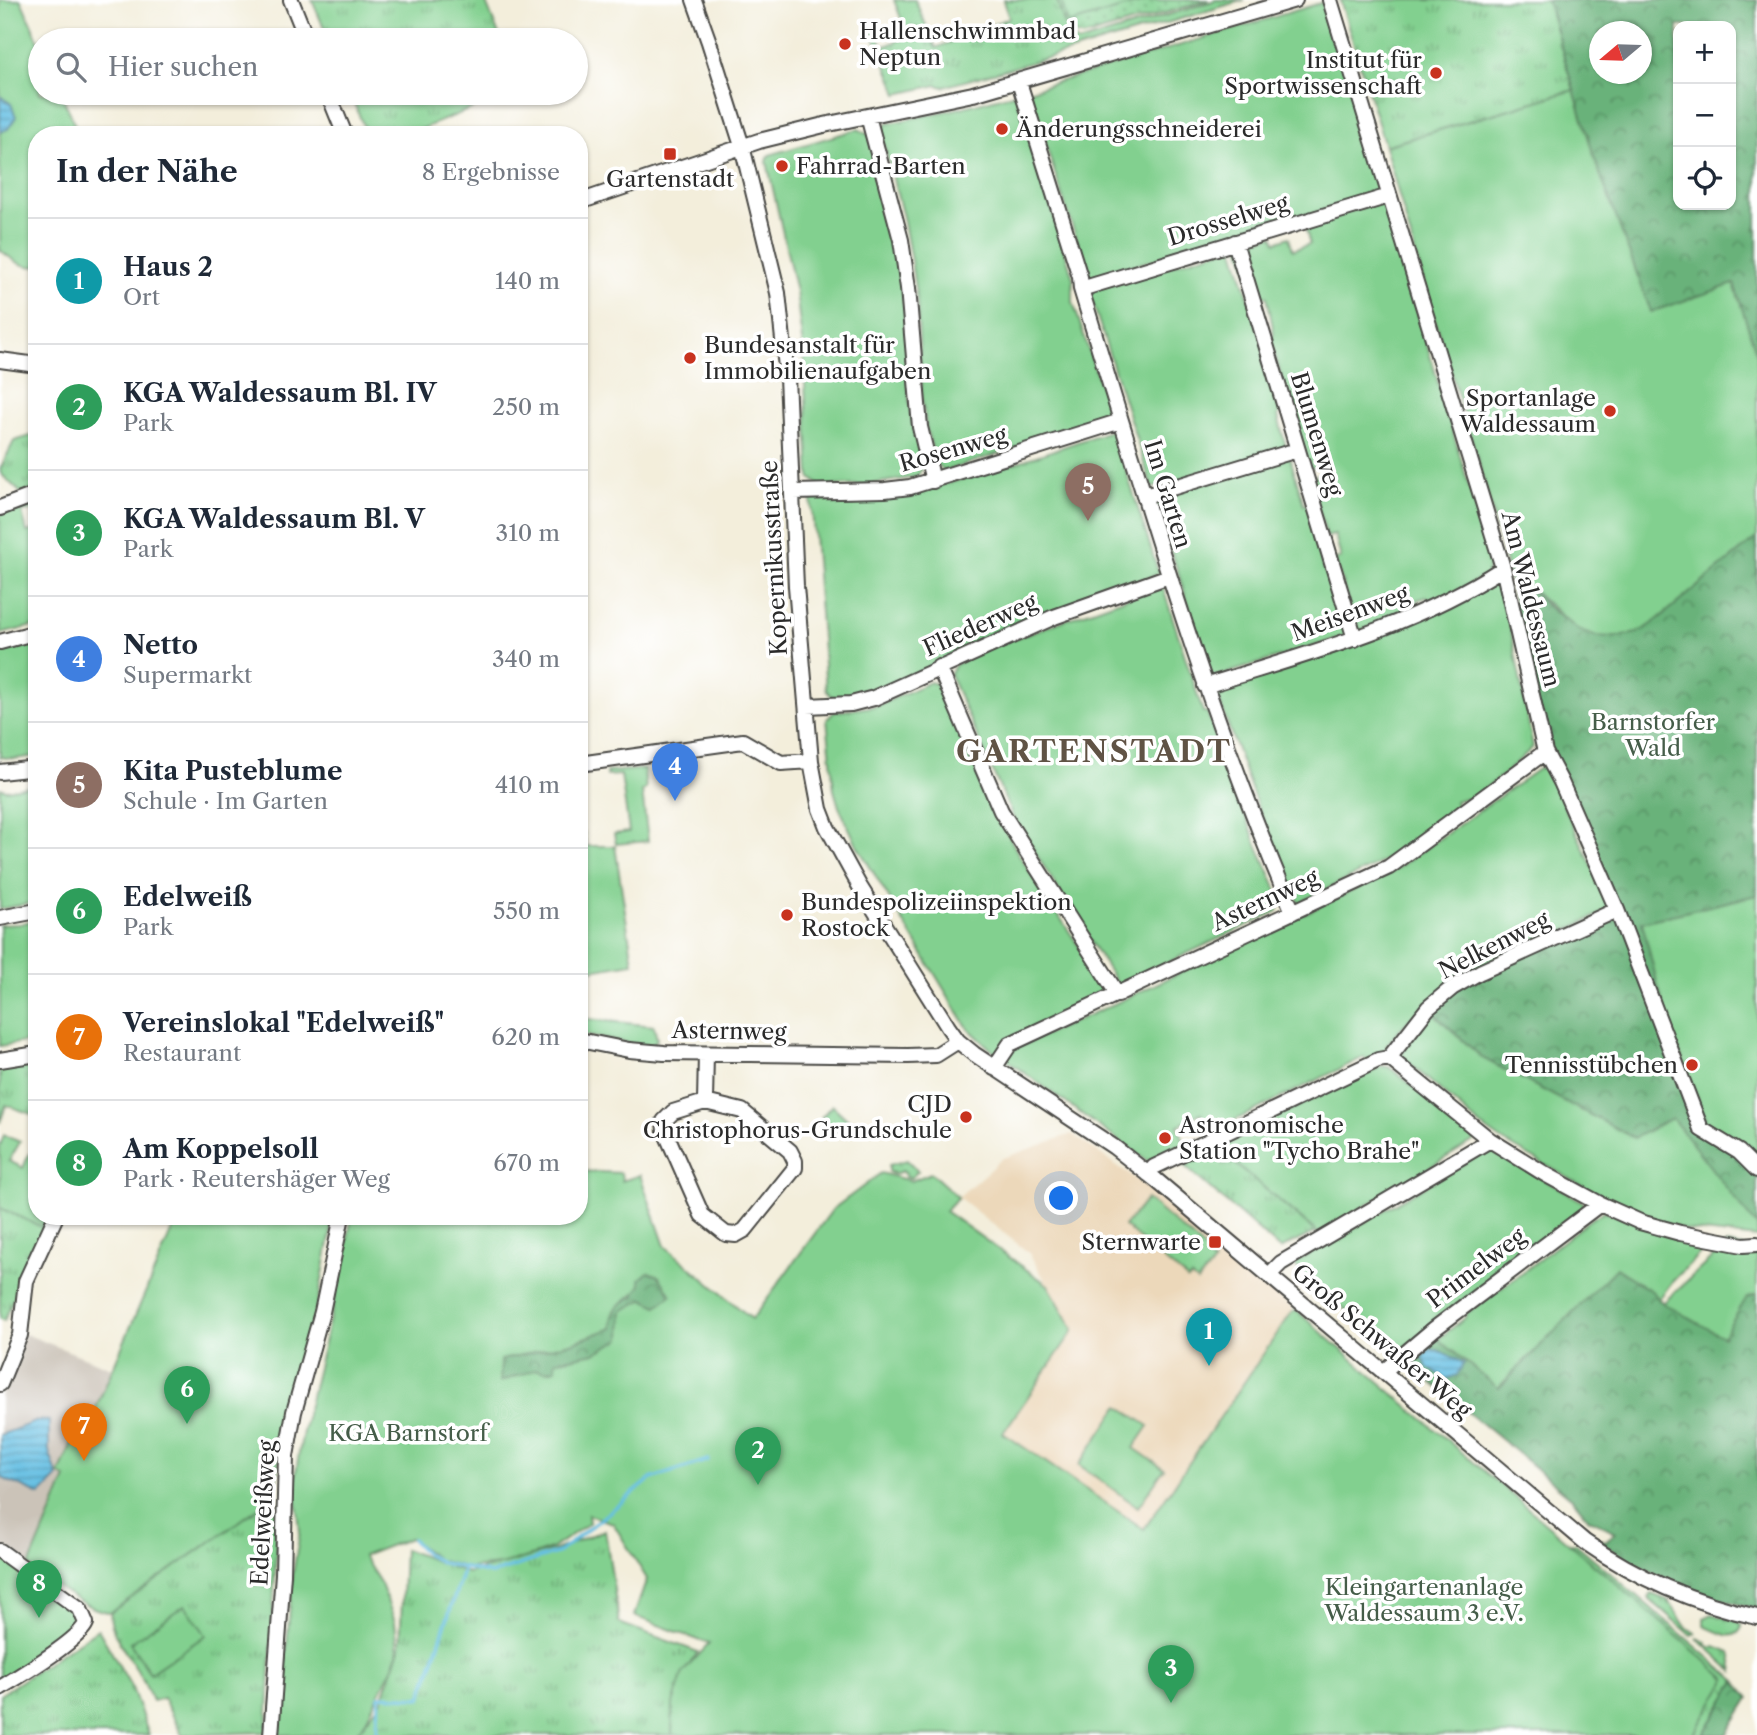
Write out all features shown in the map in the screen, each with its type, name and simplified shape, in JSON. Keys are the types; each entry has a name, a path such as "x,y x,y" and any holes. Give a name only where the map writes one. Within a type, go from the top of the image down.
{"street":[{"path":"291,0 302,28"},
{"name":"Kopernikusstraße","path":"694,0 742,146 778,293 786,365 796,586 811,761 820,809 842,856 958,1041 994,1068"},
{"path":"588,199 742,146 1019,82 1295,0"},
{"name":"Am Waldessaum","path":"1330,0 1503,568 1545,752 1561,782 1616,910 1701,1129 1739,1152 1757,1170"},
{"name":"Im Garten","path":"1019,82 1080,276 1081,289 1121,421 1205,686 1230,757 1293,912"},
{"path":"333,105 341,126"},
{"path":"868,116 901,240 908,288 920,427 933,481"},
{"name":"Drosselweg","path":"1081,289 1389,196"},
{"name":"Blumenweg","path":"1236,242 1355,639"},
{"path":"0,360 28,364"},
{"name":"Rosenweg","path":"793,492 885,491 910,487 1121,421"},
{"path":"1145,496 1297,450"},
{"path":"0,508 28,497"},
{"name":"Meisenweg","path":"1205,686 1355,639 1431,608 1479,584 1503,568"},
{"name":"Fliederweg","path":"807,706 851,704 874,698 1054,617 1169,576"},
{"path":"0,642 28,634"},
{"path":"939,667 1001,811 1118,995"},
{"path":"588,763 743,741 781,762 811,761"},
{"name":"Asternweg","path":"994,1068 1010,1044 1389,867 1545,752"},
{"path":"0,772 28,769"},
{"name":"Nelkenweg","path":"1148,1174 1154,1167 1378,1060 1388,1058 1428,1008 1452,988 1480,972 1616,910"},
{"path":"0,918 28,913"},
{"name":"Asternweg","path":"588,1042 629,1050 706,1054 916,1056 936,1055 958,1041"},
{"path":"705,1102 706,1054"},
{"path":"0,1060 28,1055"},
{"path":"1388,1058 1490,1140 1600,1204 1640,1222 1743,1245 1757,1244"},
{"name":"Groß Schwaßer Weg","path":"994,1068 1114,1147 1148,1174 1585,1542 1651,1583 1693,1599 1757,1617"},
{"path":"705,1102 742,1111 790,1151 795,1161 795,1168 746,1230 736,1235 726,1234 702,1215 665,1131 664,1121 673,1112 705,1102"},
{"path":"1269,1275 1281,1263 1490,1140"},
{"name":"Primelweg","path":"1383,1373 1434,1329 1600,1204"},
{"path":"0,1384 20,1335 26,1281 52,1225"},
{"name":"Edelweißweg","path":"271,1735 283,1574 286,1456 294,1412 322,1312 340,1225"},
{"path":"0,1552 79,1609 86,1623 84,1629 73,1639 0,1688"}],"shaded area":[{"path":"1072,1134 1143,1184 1215,1244 1214,1246 1232,1257 1291,1307 1292,1312 1144,1529 1003,1433 1074,1330 1029,1253 958,1197 1003,1158"},
{"path":"25,1334 114,1369 79,1446 72,1443 60,1473 66,1477 29,1566 0,1544 0,1396"}],"green space":[{"path":"0,0 21,0 33,28 28,28 28,105 66,105 75,126 28,126 28,266 0,250"},
{"path":"312,0 485,0 496,28 324,28"},
{"path":"894,0 915,0 936,48 1009,18 1004,0 1057,0 1067,32 1078,43 1216,0 1244,0 943,87 937,85 898,94 871,30 875,28 883,47 902,39 896,24 902,21"},
{"path":"1057,0 1209,0 1083,37 1067,32"},
{"path":"1061,0 1149,0 1068,24"},
{"path":"1340,0 1547,0 1574,90 1385,146"},
{"path":"1547,0 1757,0 1757,355 1734,284 1651,312 1595,160"},
{"path":"1324,2 1382,192 1286,222 1281,218 1261,224 1262,230 1091,277 1028,91"},
{"name":"Sportanlage Waldessaum","path":"1574,90 1595,160 1651,312 1734,284 1757,355 1757,537 1652,624 1637,633 1616,637 1594,636 1578,630 1507,568 1480,467 1385,146"},
{"path":"1016,93 1073,278 1073,302 1111,418 945,471 937,465 926,428 917,302 911,261 903,217 881,133 886,124"},
{"path":"355,105 481,105 429,126 363,126"},
{"path":"858,129 869,135 899,260 906,326 909,399 923,466 917,477 864,485 820,486 810,477 803,349 796,292 767,162 769,155"},
{"path":"1384,201 1491,560 1486,576 1433,603 1427,597 1417,600 1419,608 1357,632 1335,560 1341,558 1335,535 1327,537 1309,478 1323,473 1321,466 1308,469 1270,338 1274,334 1267,296 1255,298 1240,245 1273,235 1276,242 1289,237 1293,250 1310,244 1304,225"},
{"path":"1233,246 1282,408 1278,416 1287,451 1152,488 1089,291"},
{"path":"1113,430 1159,574 1028,621 906,678 865,694 834,699 826,690 811,497 848,499 925,489 964,479"},
{"path":"28,437 28,491 21,493 1,474 0,469 14,441"},
{"path":"1289,454 1304,505 1310,503 1318,526 1311,528 1324,571 1331,569 1350,635 1212,678 1153,495"},
{"path":"15,503 17,509 28,506 28,511 22,512 28,532 28,627 1,634 0,515"},
{"name":"Barnstorfer Wald","path":"1757,537 1757,895 1643,922 1673,1036 1709,1128 1757,1158 1757,1227 1672,1119 1634,1138 1482,1058 1428,1008 1452,988 1616,910 1545,752 1507,568 1539,599 1572,625 1590,633 1609,636 1629,634 1652,624"},
{"path":"1499,583 1507,610 1533,747 1507,772 1468,801 1466,798 1455,801 1457,809 1384,861 1299,903 1259,811 1215,689"},
{"path":"1162,585 1203,712 1207,712 1255,840 1281,899 1278,911 1120,985 1013,817 950,675 955,665 985,649"},
{"path":"28,644 28,757 15,759 0,757 0,649"},
{"path":"930,682 941,685 1000,819 1019,855 1107,989 997,1055 968,1028 956,1009 858,847 834,790 827,719 834,712 877,706"},
{"path":"1543,766 1567,804 1564,806 1612,908 1435,996 1399,1030 1386,1049 1367,1061 1364,1057 1211,1132 1201,1113 1178,1126 1186,1145 1147,1161 1008,1061 1007,1056 1013,1049 1392,872"},
{"path":"644,769 646,789 642,791 648,841 616,844 614,834 629,832 621,775 607,776 606,772"},
{"path":"28,786 28,904 0,909 0,788 7,790"},
{"path":"588,846 615,846 633,963 588,970"},
{"path":"1757,895 1757,1158 1709,1128 1673,1036 1642,922"},
{"path":"28,922 28,1041 0,1046 0,925"},
{"path":"1431,1011 1482,1058 1634,1138 1672,1118 1757,1227 1757,1238 1685,1230 1644,1217 1590,1190 1480,1125 1400,1055"},
{"path":"588,1019 654,1026 657,1040 650,1047 588,1036"},
{"path":"28,1062 28,1113 6,1105 0,1123 0,1067"},
{"path":"1383,1066 1389,1067 1476,1137 1475,1140 1319,1234 1230,1159 1225,1163 1207,1149"},
{"path":"832,1105 849,1121 839,1133 821,1118"},
{"path":"4,1135 20,1142 9,1161 23,1168 28,1156 28,1221 0,1208 0,1146"},
{"path":"1207,1149 1225,1163 1230,1159 1316,1232 1280,1249 1180,1162"},
{"path":"1483,1152 1496,1152 1583,1202 1584,1208 1397,1355 1293,1264"},
{"path":"907,1160 918,1171 911,1178 906,1177 903,1171 894,1174 889,1172 889,1165"},
{"path":"588,1171 621,1173 622,1181 640,1175 665,1246 752,1319 833,1209 881,1173 911,1181 931,1173 958,1197 945,1211 1048,1285 1074,1330 1003,1433 1144,1529 1292,1312 1297,1311 1726,1679 1693,1735 672,1735 673,1704 683,1672 709,1644 634,1616 647,1579 613,1523 588,1515 589,1523 551,1549 500,1565 469,1568 438,1560 410,1538 363,1556 381,1584 395,1622 398,1651 394,1665 365,1722 355,1735 279,1735 293,1573 300,1532 297,1502 293,1497 299,1452 350,1225 588,1225","holes":["648,1272 658,1275 671,1295 657,1306 644,1299 622,1311 621,1339 595,1353 555,1361 556,1369 537,1369 500,1382 501,1360 574,1342 612,1328 612,1319 617,1308 636,1291 641,1285 640,1279"]},
{"path":"1147,1199 1211,1254 1208,1257 1214,1263 1197,1282 1191,1277 1188,1280 1124,1226"},
{"path":"0,1208 28,1221 28,1225 44,1228 4,1321 0,1319"},
{"path":"1604,1211 1690,1241 1701,1248 1700,1253 1659,1299 1653,1292 1616,1268 1498,1388 1438,1339 1465,1318 1467,1313"},
{"path":"174,1225 332,1225 317,1306 287,1408 275,1490 271,1499 111,1612 91,1607 29,1566 66,1478 59,1474 72,1443 80,1445"},
{"path":"1727,1244 1757,1250 1757,1294 1747,1297 1723,1337 1663,1303"},
{"path":"1616,1268 1653,1292 1665,1305 1757,1294 1757,1609 1672,1582 1632,1562 1594,1538 1606,1541 1616,1532 1589,1519 1572,1498 1408,1363 1409,1358 1424,1350 1435,1336 1499,1388"},
{"path":"648,1272 658,1275 672,1295 657,1307 650,1304 623,1311 622,1339 595,1353 555,1361 556,1369 537,1370 500,1383 501,1360 574,1342 612,1328 615,1312 620,1305 634,1296 640,1279"},
{"path":"1119,1406 1149,1426 1134,1448 1164,1469 1138,1507 1079,1465"},
{"path":"271,1499 278,1512 267,1732 182,1735 163,1698 152,1701 143,1680 117,1637 111,1612"},
{"path":"605,1530 619,1623 698,1652 685,1672 678,1691 672,1735 355,1735 381,1702 400,1649 404,1549 468,1573 555,1550"},
{"path":"1569,1543 1575,1543 1736,1681 1703,1735 1693,1735 1725,1679"},
{"path":"0,1556 77,1616 75,1625 66,1636 0,1682"},
{"path":"1651,1594 1668,1600 1686,1627 1695,1633 1691,1635 1648,1598"},
{"path":"185,1605 206,1635 150,1673 130,1643"},
{"path":"1712,1614 1739,1622 1742,1627 1735,1635 1730,1635 1704,1626 1704,1618"},
{"path":"98,1629 132,1688 149,1735 0,1735 0,1695"},
{"path":"1697,1638 1707,1642 1706,1645 1730,1652 1734,1672"},
{"path":"1736,1681 1749,1698 1726,1735 1703,1735"}],"water":[{"path":"0,96 11,104 16,117 8,129 0,132"},
{"path":"1430,1349 1464,1363 1457,1375 1448,1379 1427,1367 1423,1358"},
{"path":"40,1420 49,1421 49,1451 58,1477 40,1495 0,1477 0,1435"}],"waterway":[{"path":"412,1539 427,1555 443,1563 491,1574 559,1552 651,1479 708,1460"},
{"path":"377,1735 379,1696 421,1698 464,1568"}],"place":[{"name":"Hallenschwimmbad Neptun","path":"845,44"},
{"name":"Institut für Sportwissenschaft","path":"1436,73"},
{"name":"Änderungsschneiderei","path":"1002,129"},
{"name":"Gartenstadt","path":"670,154"},
{"name":"Fahrrad-Barten","path":"782,166"},
{"name":"Bundesanstalt für Immobilienaufgaben","path":"690,358"},
{"name":"Sportanlage Waldessaum","path":"1610,411"},
{"name":"Kita Pusteblume","path":"1088,521"},
{"name":"Netto","path":"675,801"},
{"name":"Bundespolizeiinspektion Rostock","path":"787,915"},
{"name":"Tennisstübchen","path":"1692,1065"},
{"name":"CJD Christophorus-Grundschule","path":"966,1117"},
{"name":"Astronomische Station \"Tycho Brahe\"","path":"1165,1138"},
{"name":"Sternwarte","path":"1215,1242"},
{"name":"Haus 2","path":"1209,1366"},
{"name":"Edelweiß","path":"187,1424"},
{"name":"Vereinslokal \"Edelweiß\"","path":"84,1461"},
{"name":"KGA Waldessaum Bl. IV","path":"758,1485"},
{"name":"Am Koppelsoll","path":"39,1618"},
{"name":"KGA Waldessaum Bl. V","path":"1171,1703"}],"district":[{"name":"GARTENSTADT","path":"1094,752"}],"park label":[{"name":"KGA Barnstorf","path":"408,1433"},
{"name":"Kleingartenanlage Waldessaum 3 e.V.","path":"1424,1600"}]}
